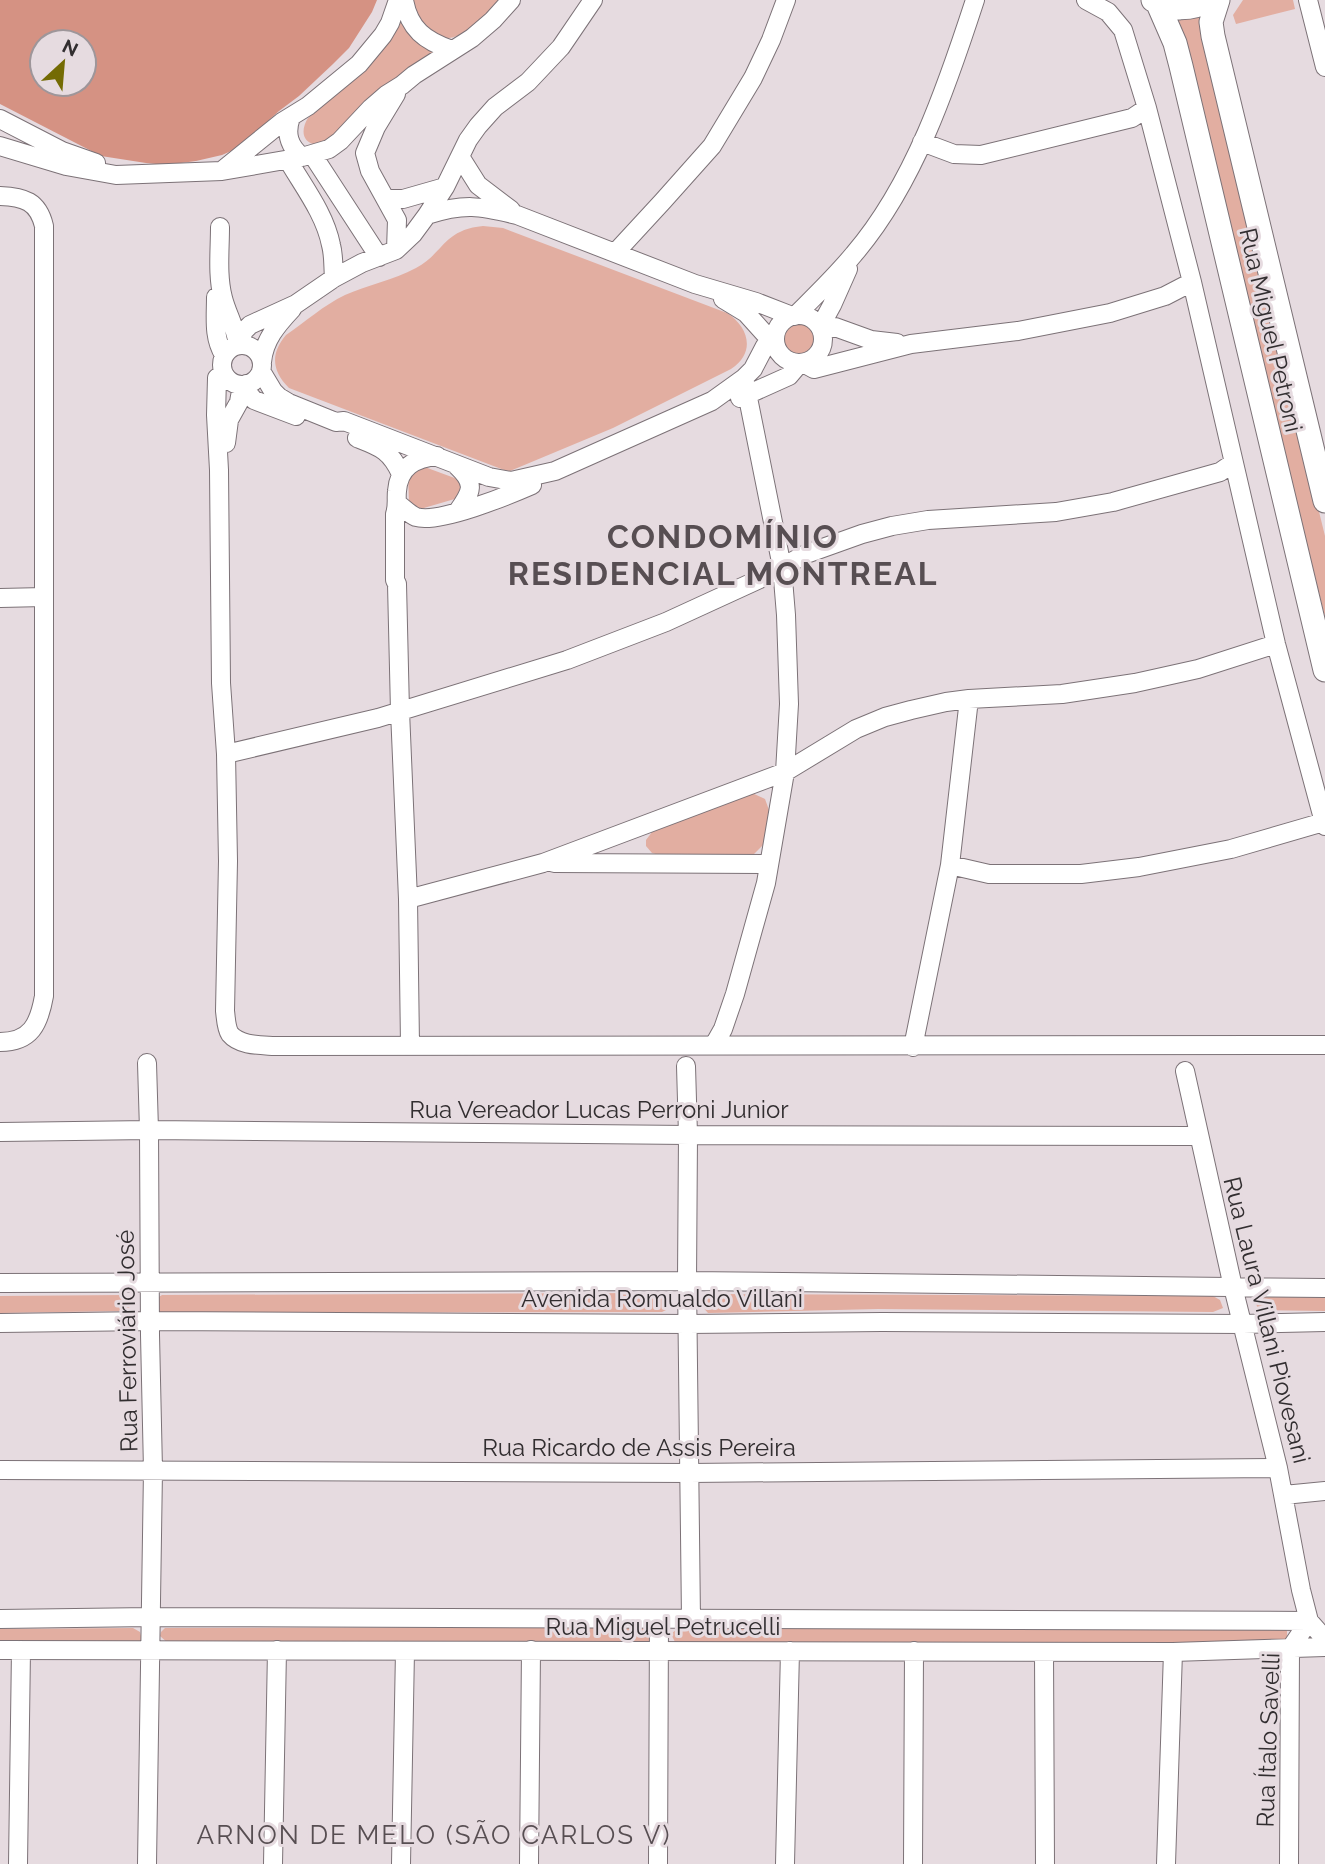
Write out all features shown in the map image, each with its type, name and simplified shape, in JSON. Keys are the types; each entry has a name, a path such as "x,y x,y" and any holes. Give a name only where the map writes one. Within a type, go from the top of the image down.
{"main road":[{"path":"1155,2 1179,9 1201,5 1209,0"},
{"name":"Rua Miguel Petroni","path":"1218,0 1211,22 1213,36 1325,501"},
{"name":"Rua Miguel Petroni","path":"1155,2 1175,43 1181,66 1325,670"}],"street":[{"path":"222,171 359,64 383,35 398,0"},
{"path":"404,0 412,26 438,45 452,50"},
{"path":"0,146 66,166 116,175 222,171 301,157 329,149 386,95 472,38 511,0"},
{"path":"593,0 561,47 528,82 484,118 468,140 445,187 413,234 388,253 334,278 296,304 258,321 244,331 217,378 221,683 226,754 228,861 225,1011 230,1034 240,1041 275,1046 1325,1045"},
{"path":"615,253 712,146 753,78 786,0"},
{"path":"975,0 958,52 922,142 888,206 855,253 793,316 780,324 775,338 776,346 785,359 814,369 911,344 1018,331 1110,313 1166,296 1192,282"},
{"path":"950,864 989,874 1082,874 1139,867 1231,849 1324,824 1276,644 1192,282 1147,108 1123,30 1108,12 1086,0"},
{"path":"1308,0 1325,66"},
{"path":"388,253 397,220 370,172 365,153 376,127 402,85"},
{"path":"922,142 954,154 981,155 1132,118 1147,108"},
{"path":"291,117 288,124 289,141 294,149 388,253"},
{"path":"0,119 87,161 147,175"},
{"path":"301,157 328,234 334,278"},
{"path":"460,158 478,185 517,215"},
{"path":"386,199 403,199 445,187"},
{"path":"0,197 19,198 29,202 37,208 44,226 44,996 41,1016 35,1026 20,1039 0,1042"},
{"path":"427,215 464,206 517,215 695,284 793,316 809,317 821,329"},
{"path":"220,227 221,287 227,314 236,332 228,358 231,382 244,385 256,380 267,342 277,325 296,304"},
{"path":"746,387 789,376 802,363 816,357 823,345 821,329 855,253"},
{"path":"695,284 736,306 764,333 775,338"},
{"path":"221,287 234,310 258,321"},
{"path":"821,329 835,327 871,340 911,344"},
{"path":"336,422 344,421 502,481 511,481 555,471 712,401 736,399 746,387 752,369 765,346 775,338"},
{"path":"228,358 251,346 260,356 273,391 279,397 289,404 336,422 347,433 378,446 392,457 401,474"},
{"path":"244,385 250,397 266,406 296,416 309,416 313,413"},
{"path":"219,470 229,420 239,402 244,385"},
{"path":"714,1045 723,1029 735,994 759,913 785,772 789,704 782,568 746,387"},
{"path":"410,1045 408,899 395,580 395,514 398,504 397,491 404,469 414,461 437,456"},
{"path":"226,754 400,711 567,660 666,622 782,568 806,554 862,534 928,520 1056,512 1112,502 1220,472 1233,463"},
{"path":"455,464 468,478 471,486 458,511"},
{"path":"398,504 412,514 424,518 434,517 472,508 524,488 555,471"},
{"path":"397,584 400,580 406,537 414,525 424,518"},
{"path":"0,598 44,597"},
{"path":"408,899 543,863 785,772 856,729 885,717 969,699 1062,694 1135,684 1198,669 1276,644"},
{"path":"913,1047 950,864 969,699"},
{"path":"543,863 769,864"},
{"name":"Rua Ferroviário José","path":"147,1063 153,1470 147,1864"},
{"path":"686,1066 691,1619"},
{"name":"Rua Laura Villani Piovesani","path":"1185,1071 1233,1287 1279,1468 1309,1621"},
{"name":"Rua Vereador Lucas Perroni Junior","path":"0,1132 149,1130 1198,1136"},
{"name":"Avenida Romualdo Villani","path":"0,1283 687,1281 1325,1288"},
{"name":"Avenida Romualdo Villani","path":"0,1324 149,1321 688,1324 1325,1322"},
{"name":"Rua Ricardo de Assis Pereira","path":"0,1470 690,1472 1279,1468"},
{"path":"1284,1495 1325,1491"},
{"name":"Rua Miguel Petrucelli","path":"0,1619 1309,1621"},
{"path":"658,1864 659,1619"},
{"path":"1309,1621 1325,1639"},
{"name":"Rua Ítalo Savelli","path":"1289,1864 1290,1649 1309,1621"},
{"name":"Rua Miguel Petrucelli","path":"0,1650 1173,1652 1325,1647"},
{"path":"18,1864 21,1650"},
{"path":"273,1864 277,1650"},
{"path":"529,1864 531,1650"},
{"path":"401,1864 405,1651"},
{"path":"785,1864 790,1651"},
{"path":"913,1864 914,1651"},
{"path":"1044,1652 1045,1864"},
{"path":"1166,1864 1173,1652"}],"shaded area":[{"path":"0,0 377,0 349,48 299,96 238,148 222,155 166,165 101,156 0,104"},
{"path":"410,0 502,0 464,33 452,38 441,38 430,32 420,20"},
{"path":"1243,0 1293,0 1295,9 1236,24 1233,15"},
{"path":"1199,16 1325,536 1325,617 1185,46 1174,17"},
{"path":"400,19 435,51 329,143 312,144 304,135 308,118 371,64 383,50"},
{"path":"470,228 503,228 727,313 745,333 747,348 744,355 731,369 613,428 510,471 289,388 283,382 276,369 275,356 286,335 337,299 416,268 452,237"},
{"path":"800,322 813,327 818,340 813,353 800,358 787,353 782,340 787,327"},
{"path":"422,466 460,480 463,484 458,498 417,510 409,503 408,475"},
{"path":"752,793 765,799 769,810 763,845 754,854 659,855 652,853 646,846 646,840 652,832"},
{"path":"162,1295 663,1295 668,1304 662,1312 161,1313 154,1309 157,1298"},
{"path":"0,1296 130,1297 133,1302 119,1311 0,1313"},
{"path":"702,1296 1213,1296 1220,1300 1223,1308 1213,1312 878,1309 708,1313 700,1304"},
{"path":"1260,1297 1325,1297 1325,1311 1258,1310 1256,1303"},
{"path":"1265,1627 1287,1631 1287,1637 1280,1646 680,1645 671,1634 678,1628"},
{"path":"133,1628 140,1632 142,1640 139,1644 0,1644 0,1629"},
{"path":"165,1628 646,1628 652,1635 646,1645 169,1644 160,1636"}],"district":[{"name":"CONDOMÍNIO RESIDENCIAL MONTREAL","path":"723,554"},
{"name":"ARNON DE MELO (SÃO CARLOS V)","path":"434,1835"}]}
